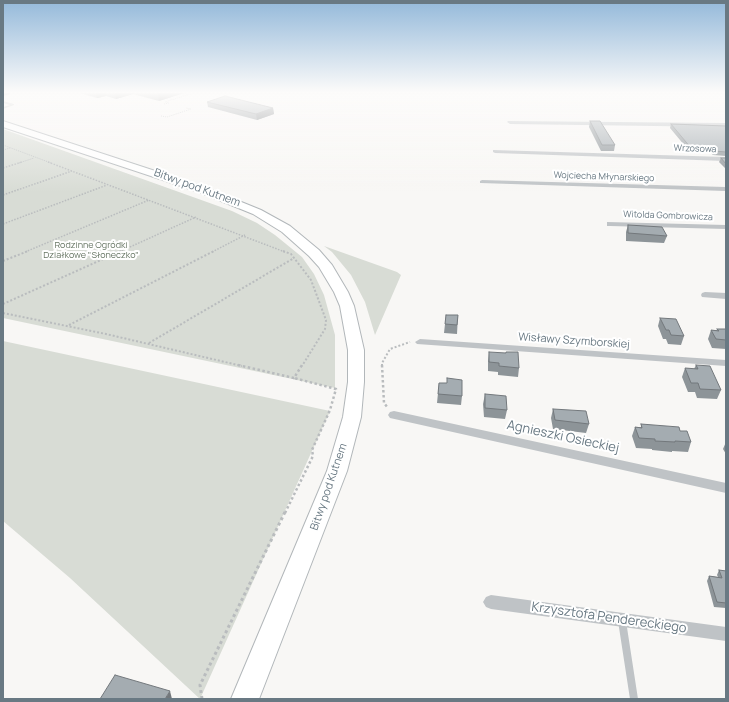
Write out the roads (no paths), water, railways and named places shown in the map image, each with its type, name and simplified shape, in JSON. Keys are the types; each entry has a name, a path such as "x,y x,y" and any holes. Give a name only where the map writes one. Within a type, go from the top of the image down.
{"main road":[{"name":"Bitwy pod Kutnem","path":"8,126 190,185 252,209 286,229 302,241 325,266 341,292 349,314 356,350 356,382 352,417 337,471 245,699"}],"street":[{"name":"Wrzosowa","path":"496,151 726,159"},
{"name":"Wojciecha Młynarskiego","path":"482,182 726,189"},
{"name":"Witolda Gombrowicza","path":"610,224 726,227"},
{"path":"705,295 726,296"},
{"name":"Wisławy Szymborskiej","path":"420,342 726,363"},
{"name":"Agnieszki Osieckiej","path":"394,415 726,488"},
{"name":"Krzysztofa Pendereckiego","path":"491,602 726,634"}],"lane":[{"path":"622,620 634,699"}],"park label":[{"name":"Rodzinne Ogródki Działkowe \"Słoneczko\"","path":"91,250"}]}
